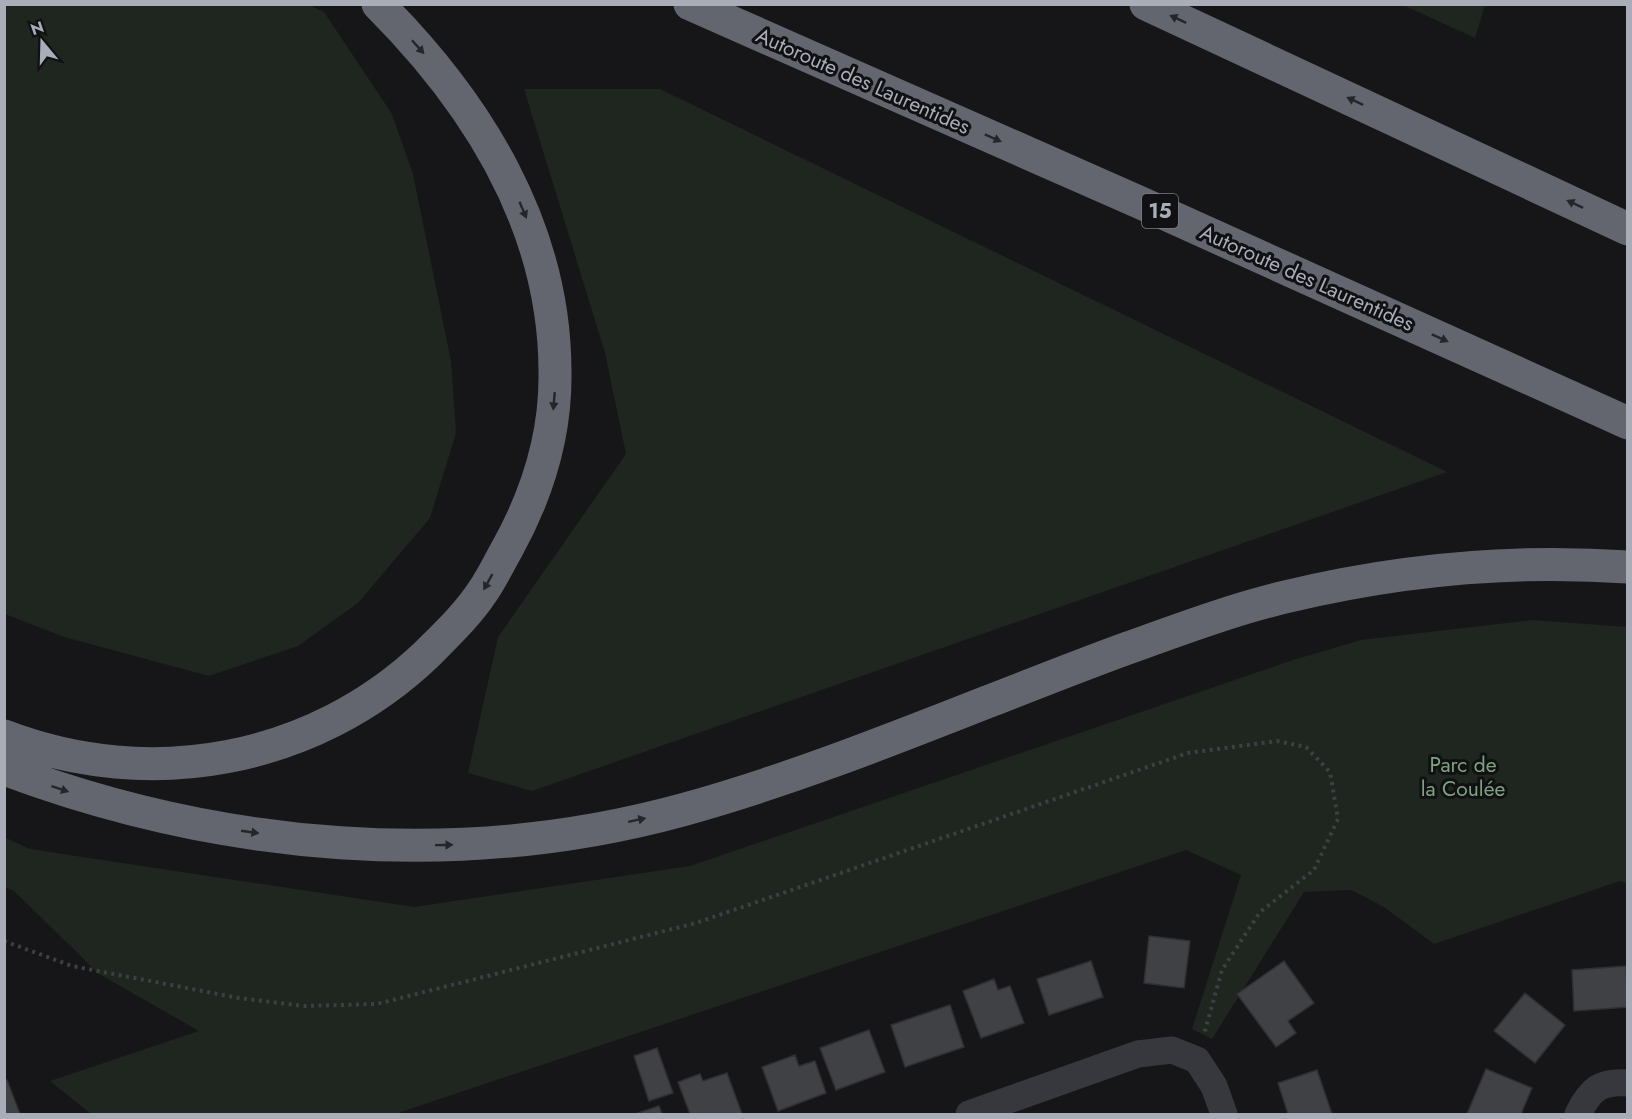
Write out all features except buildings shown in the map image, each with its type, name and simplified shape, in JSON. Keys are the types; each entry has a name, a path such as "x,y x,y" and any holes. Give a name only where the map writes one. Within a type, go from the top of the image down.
{"highway":[{"path":"4,736 75,758 150,765 226,759 293,740 361,705 415,666 459,621 483,592 519,528 542,467 554,404 554,340 544,274 536,247 507,175 470,112 420,48 378,4"},
{"name":"Autoroute des Laurentides","path":"690,4 1141,203 1628,423"},
{"path":"1146,4 1628,229"},
{"path":"4,769 68,791 142,811 211,826 284,837 361,844 435,846 534,839 678,811 758,787 1137,645 1283,598 1376,579 1491,565 1628,567"}],"street":[{"path":"969,1114 1138,1054 1172,1050 1197,1060 1214,1086 1224,1114"},
{"path":"1578,1114 1587,1094 1609,1082 1628,1083"}],"path":[{"path":"4,941 72,966 239,998 304,1006 377,1004 696,923 1188,753 1277,741 1306,747 1330,772 1338,819 1314,870 1260,912 1222,970 1197,1060"}],"green space":[{"path":"1485,4 1475,38 1403,5"},
{"path":"4,5 309,5 324,12 392,114 413,174 451,361 456,433 430,518 358,603 298,646 209,676 64,637 5,614"},
{"path":"524,89 660,89 1447,472 532,791 468,773 498,637 626,454 605,353"},
{"name":"Parc de la Coulée","path":"1533,620 1627,627 1627,884 1620,881 1434,944 1384,907 1351,890 1304,892 1212,1039 1192,1029 1241,875 1186,850 395,1114 91,1114 50,1081 199,1031 99,974 14,891 5,887 4,837 30,849 414,907 690,866 1293,660 1361,640"}]}
